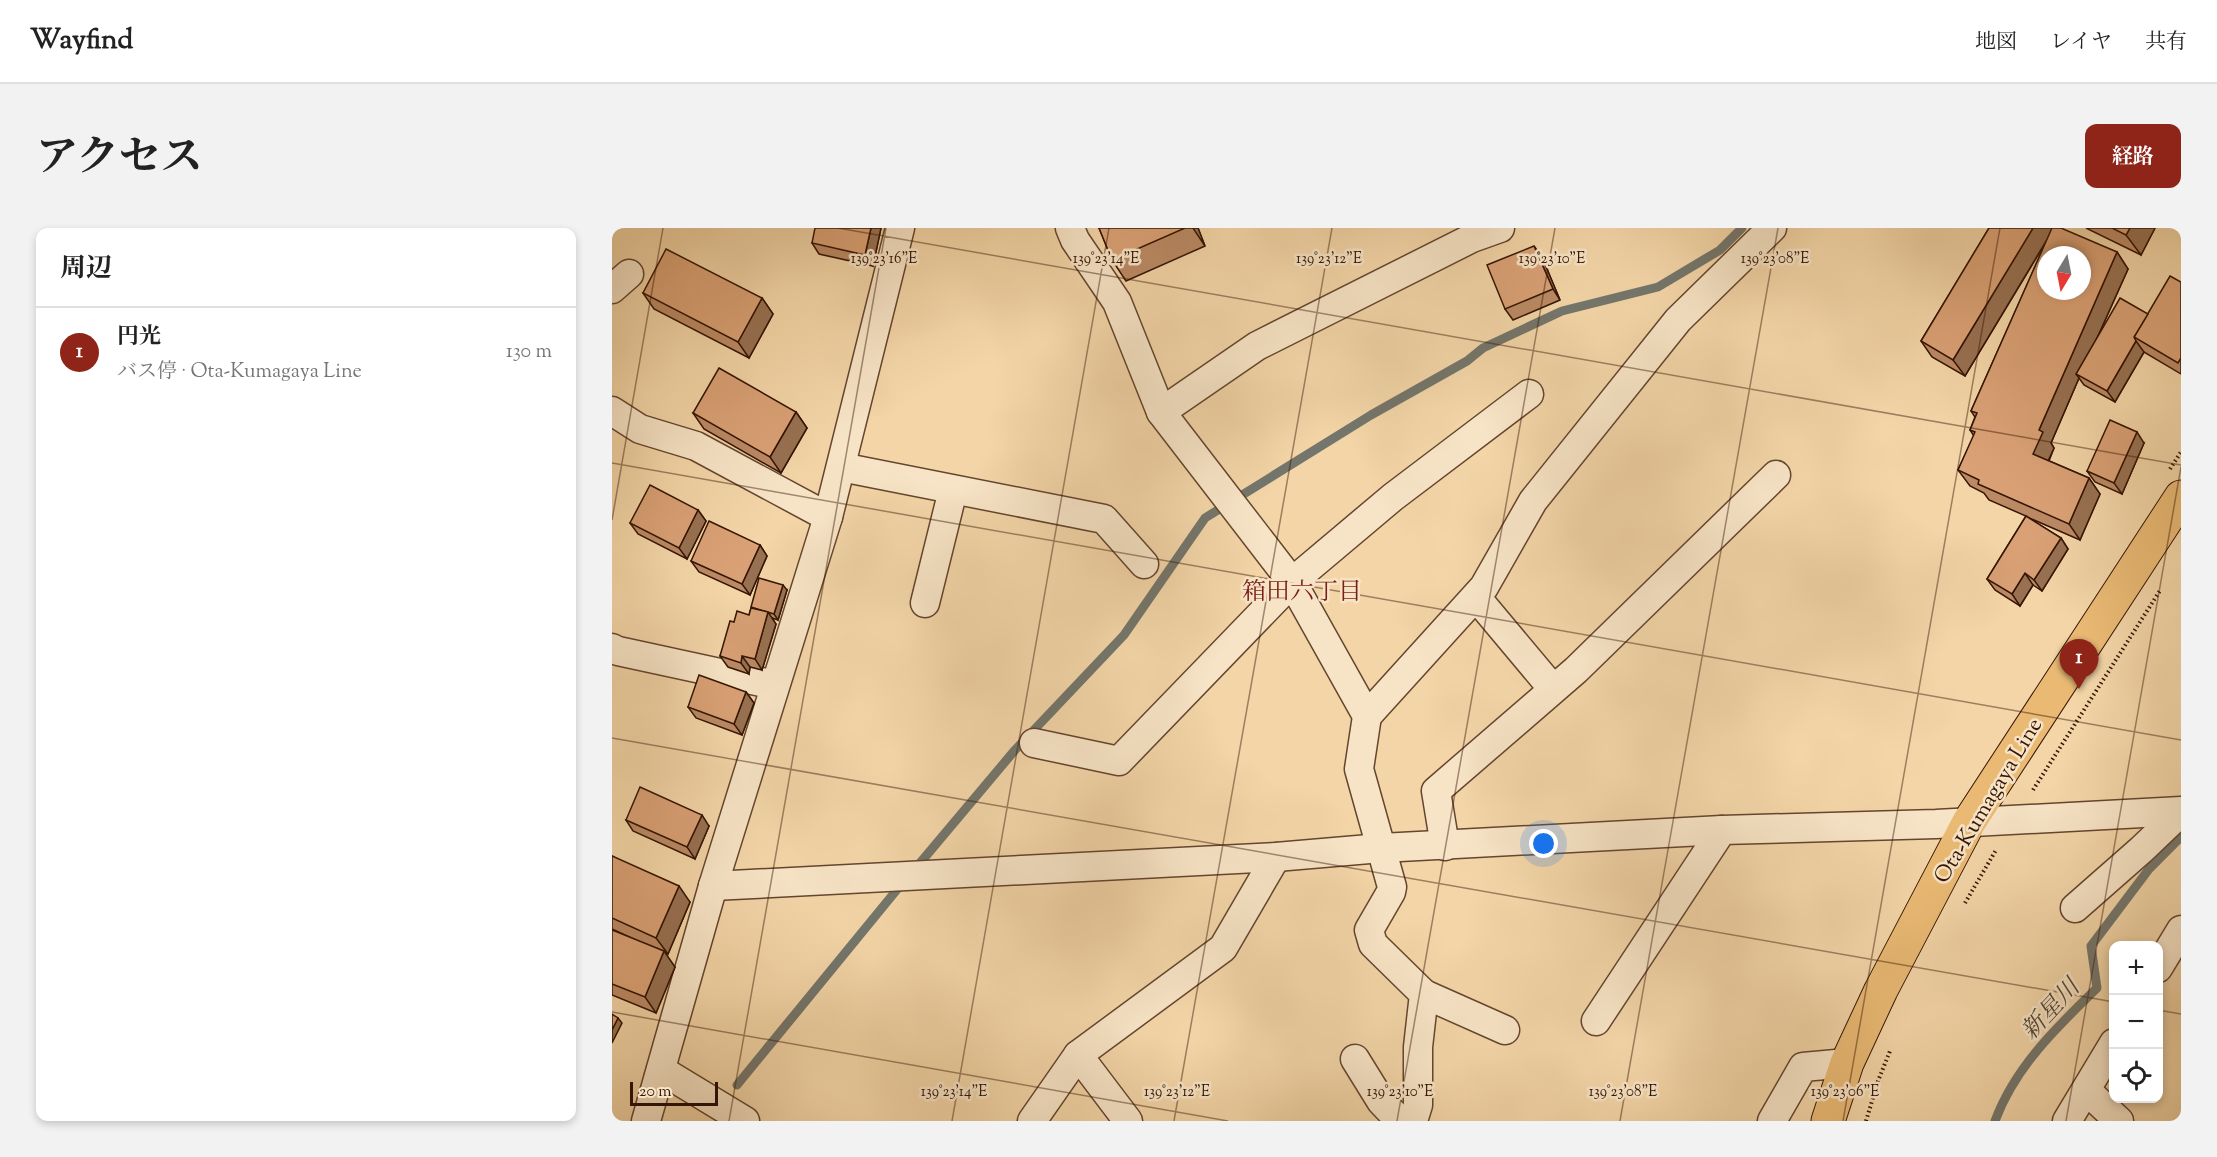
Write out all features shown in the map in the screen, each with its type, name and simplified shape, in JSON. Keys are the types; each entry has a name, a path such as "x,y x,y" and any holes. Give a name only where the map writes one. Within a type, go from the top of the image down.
{"main road":[{"name":"Ota-Kumagaya Line","path":"1828,1121 1847,1063 1881,990 1969,822 2181,497"}],"street":[{"path":"646,1121 713,886 828,517 900,228"},
{"path":"1070,228 1075,240 1117,302 1161,412 1292,582 1367,716"},
{"path":"1161,412 1257,346 1472,238 1500,228"},
{"path":"1505,1030 1424,994 1373,944 1369,930 1392,887 1359,769 1367,716 1484,587 1533,501 1671,329 1772,228"},
{"path":"1034,743 1119,761 1292,582 1393,497 1530,394"},
{"path":"612,411 640,429 696,446 828,517"},
{"path":"841,467 1104,519 1144,564"},
{"path":"1445,846 1436,791 1553,689 1776,475"},
{"path":"925,603 953,490"},
{"path":"1476,597 1553,689"},
{"path":"612,648 775,685"},
{"path":"713,886 1276,857 1722,830 1969,822 2181,811"},
{"path":"2075,908 2181,811"},
{"path":"1596,1021 1722,830"},
{"path":"1032,1121 1078,1055 1223,948 1276,857"},
{"path":"2163,960 2181,930"},
{"path":"1413,1121 1418,1105 1418,1047 1424,994"},
{"path":"2067,1121 2110,1049"},
{"path":"1078,1055 1128,1121"},
{"path":"1355,1059 1381,1101 1400,1121"},
{"path":"1772,1121 1803,1067 1847,1063"},
{"path":"661,1070 745,1121"},
{"path":"2086,1090 2119,1121"}],"path":[{"path":"2053,759 2162,588"},
{"path":"1959,913 1981,875"},
{"path":"1866,1121 1893,1041"}],"building":[{"path":"815,228 871,228 865,255 812,243"},
{"path":"1099,228 1185,228 1112,260"},
{"path":"1989,228 2033,228 1953,360 1921,341"},
{"path":"2052,228 2061,228 2117,252 2039,430 2043,432 2033,454 2089,478 2069,524 1978,484 1979,480 1958,470 1975,432 1970,430 1977,413 1971,411 2037,262 2037,300 2091,300 2091,246 2044,246"},
{"path":"2112,228 2130,228 2126,235"},
{"path":"1534,246 1553,289 1505,309 1487,265"},
{"path":"666,249 762,298 738,342 643,293"},
{"path":"2170,276 2181,282 2181,358 2178,363 2134,337"},
{"path":"2120,298 2148,314 2134,337 2136,341 2107,391 2076,374"},
{"path":"719,368 796,412 770,457 693,413"},
{"path":"2110,420 2137,432 2114,483 2087,471"},
{"path":"650,485 698,510 679,548 630,523"},
{"path":"2026,516 2061,538 2034,580 2025,573 2012,594 1987,579"},
{"path":"709,521 760,545 742,584 691,561"},
{"path":"759,578 783,585 774,614 751,607"},
{"path":"751,608 768,612 755,659 742,656 741,663 720,656 730,621 734,622 737,611 749,615"},
{"path":"699,675 746,692 734,724 688,707"},
{"path":"640,787 702,815 687,847 626,820"},
{"path":"612,856 679,886 656,938 612,918"},
{"path":"612,930 664,951 645,997 612,984"},
{"path":"612,1014 618,1018 612,1030"}],"waterway":[{"path":"915,869 1015,750 1124,635 1205,518 1371,415 1467,361 1483,348 1562,311 1658,287 1720,250 1742,228"},
{"name":"新星川","path":"1995,1121 2003,1101 2038,1049 2097,988 2091,946 2149,869 2181,837"},
{"path":"737,1085 904,881"}],"place":[{"name":"円光","path":"2079,689"}],"district":[{"name":"箱田六丁目","path":"1302,591"}]}
